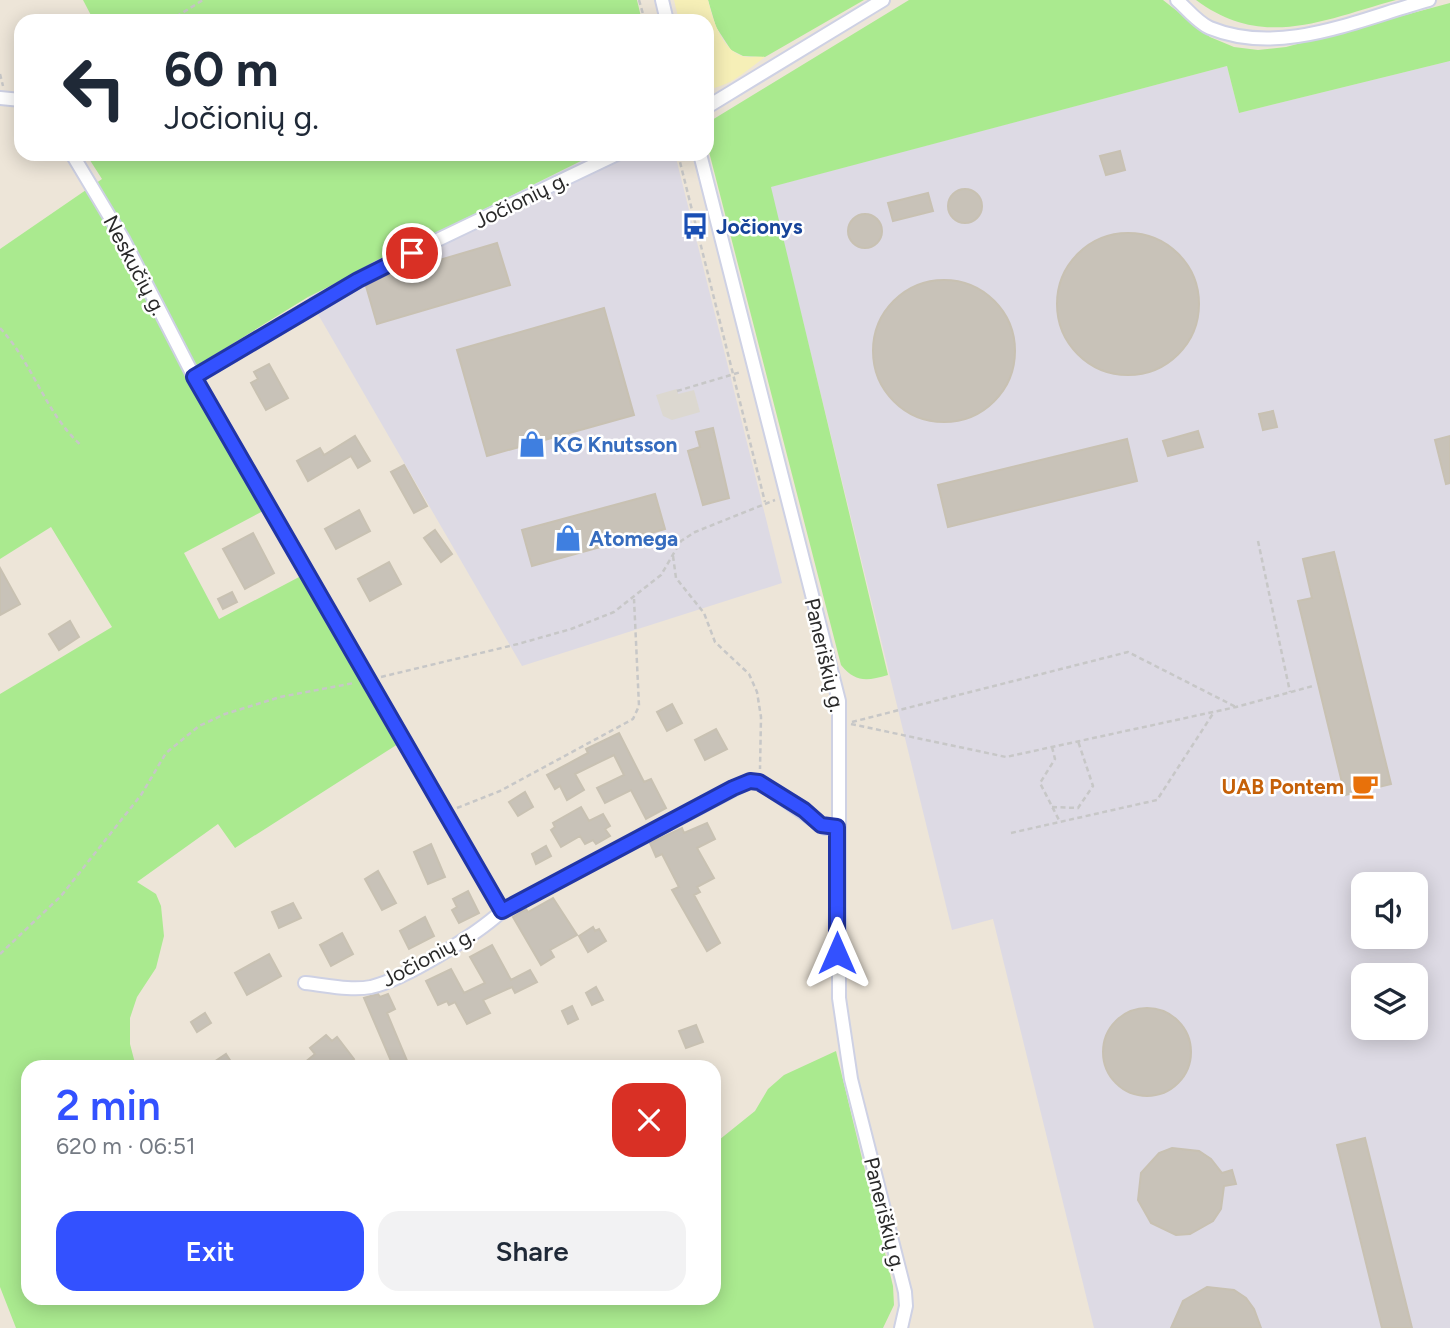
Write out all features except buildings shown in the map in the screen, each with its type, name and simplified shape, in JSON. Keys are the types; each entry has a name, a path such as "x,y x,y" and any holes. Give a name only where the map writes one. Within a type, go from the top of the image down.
{"street":[{"path":"714,103 883,0"},
{"path":"1177,0 1207,27 1248,38 1285,40 1429,0"},
{"name":"Neskučių g.","path":"76,161 123,239 194,377"},
{"name":"Jočionių g.","path":"194,377 379,268 602,161"},
{"name":"Paneriškių g.","path":"703,161 839,701 837,827 841,1012 851,1079 905,1292 906,1306 901,1328"},
{"path":"194,377 502,911"},
{"name":"Jočionių g.","path":"305,983 350,988 369,987 389,981 485,927 502,911 733,788 750,781 759,782"},
{"path":"759,782 804,810 821,825 837,827"}],"path":[{"path":"180,14 203,0"},
{"path":"680,161 765,502"},
{"path":"0,328 22,356 69,434 82,446"},
{"path":"677,391 754,368"},
{"path":"0,954 61,896 141,794 166,753 199,726 225,714 280,697 370,680 571,629 614,612 634,600 661,575 681,541 695,532 765,502 786,496"},
{"path":"1258,541 1290,692"},
{"path":"673,555 676,578 704,613 715,642 749,674 757,692 761,717 759,782"},
{"path":"447,812 500,791 633,719 639,706 634,600"},
{"path":"1236,707 1128,652 847,723 1006,757 1236,707 1313,686"},
{"path":"1011,833 1157,800 1214,712"},
{"path":"1052,807 1078,808 1093,786 1078,741"},
{"path":"1052,747 1055,760 1040,783 1060,822"}],"shaded area":[{"path":"1450,61 1450,1328 1094,1328 993,919 952,930 770,187 1227,66 1239,113"},
{"path":"581,161 677,161 782,583 522,666 308,297"},
{"path":"677,389 678,394 694,390 700,412 672,420 663,416 656,395"}],"green space":[{"path":"83,0 637,0 640,14 90,14"},
{"path":"708,0 864,0 765,57 743,56 731,50 716,27"},
{"path":"909,0 1163,0 1210,37 1234,47 1258,50 1286,47 1450,3 1450,61 1239,113 1227,66 771,187 888,675 874,678 857,678 841,665 711,161 714,161 714,119"},
{"path":"1196,0 1396,0 1318,22 1269,27 1245,24 1221,15"},
{"path":"90,161 581,161 308,297 185,373 265,510 184,553 219,619 301,576 398,744 235,848 218,824 137,882 156,894 161,906 164,936 156,968 137,997 130,1018 130,1044 134,1060 21,1060 21,1305 721,1305 721,1138 755,1111 768,1089 784,1075 836,1051 893,1286 894,1305 883,1328 16,1328 0,1287 0,694 112,627 51,527 0,559 0,249 102,179"}],"sand":[{"path":"674,0 708,0 712,14 677,14"},
{"path":"714,21 724,40 735,53 748,57 765,57 731,81 715,88"}],"place":[{"name":"Jočionys","path":"695,226"},
{"name":"KG Knutsson","path":"532,444"},
{"name":"Atomega","path":"568,538"},
{"name":"UAB Pontem","path":"1365,786"}],"route":[{"path":"412,253 379,268 194,377 502,911 733,788 750,781 759,782 783,800 804,810 825,828 837,827 837,953"}]}
